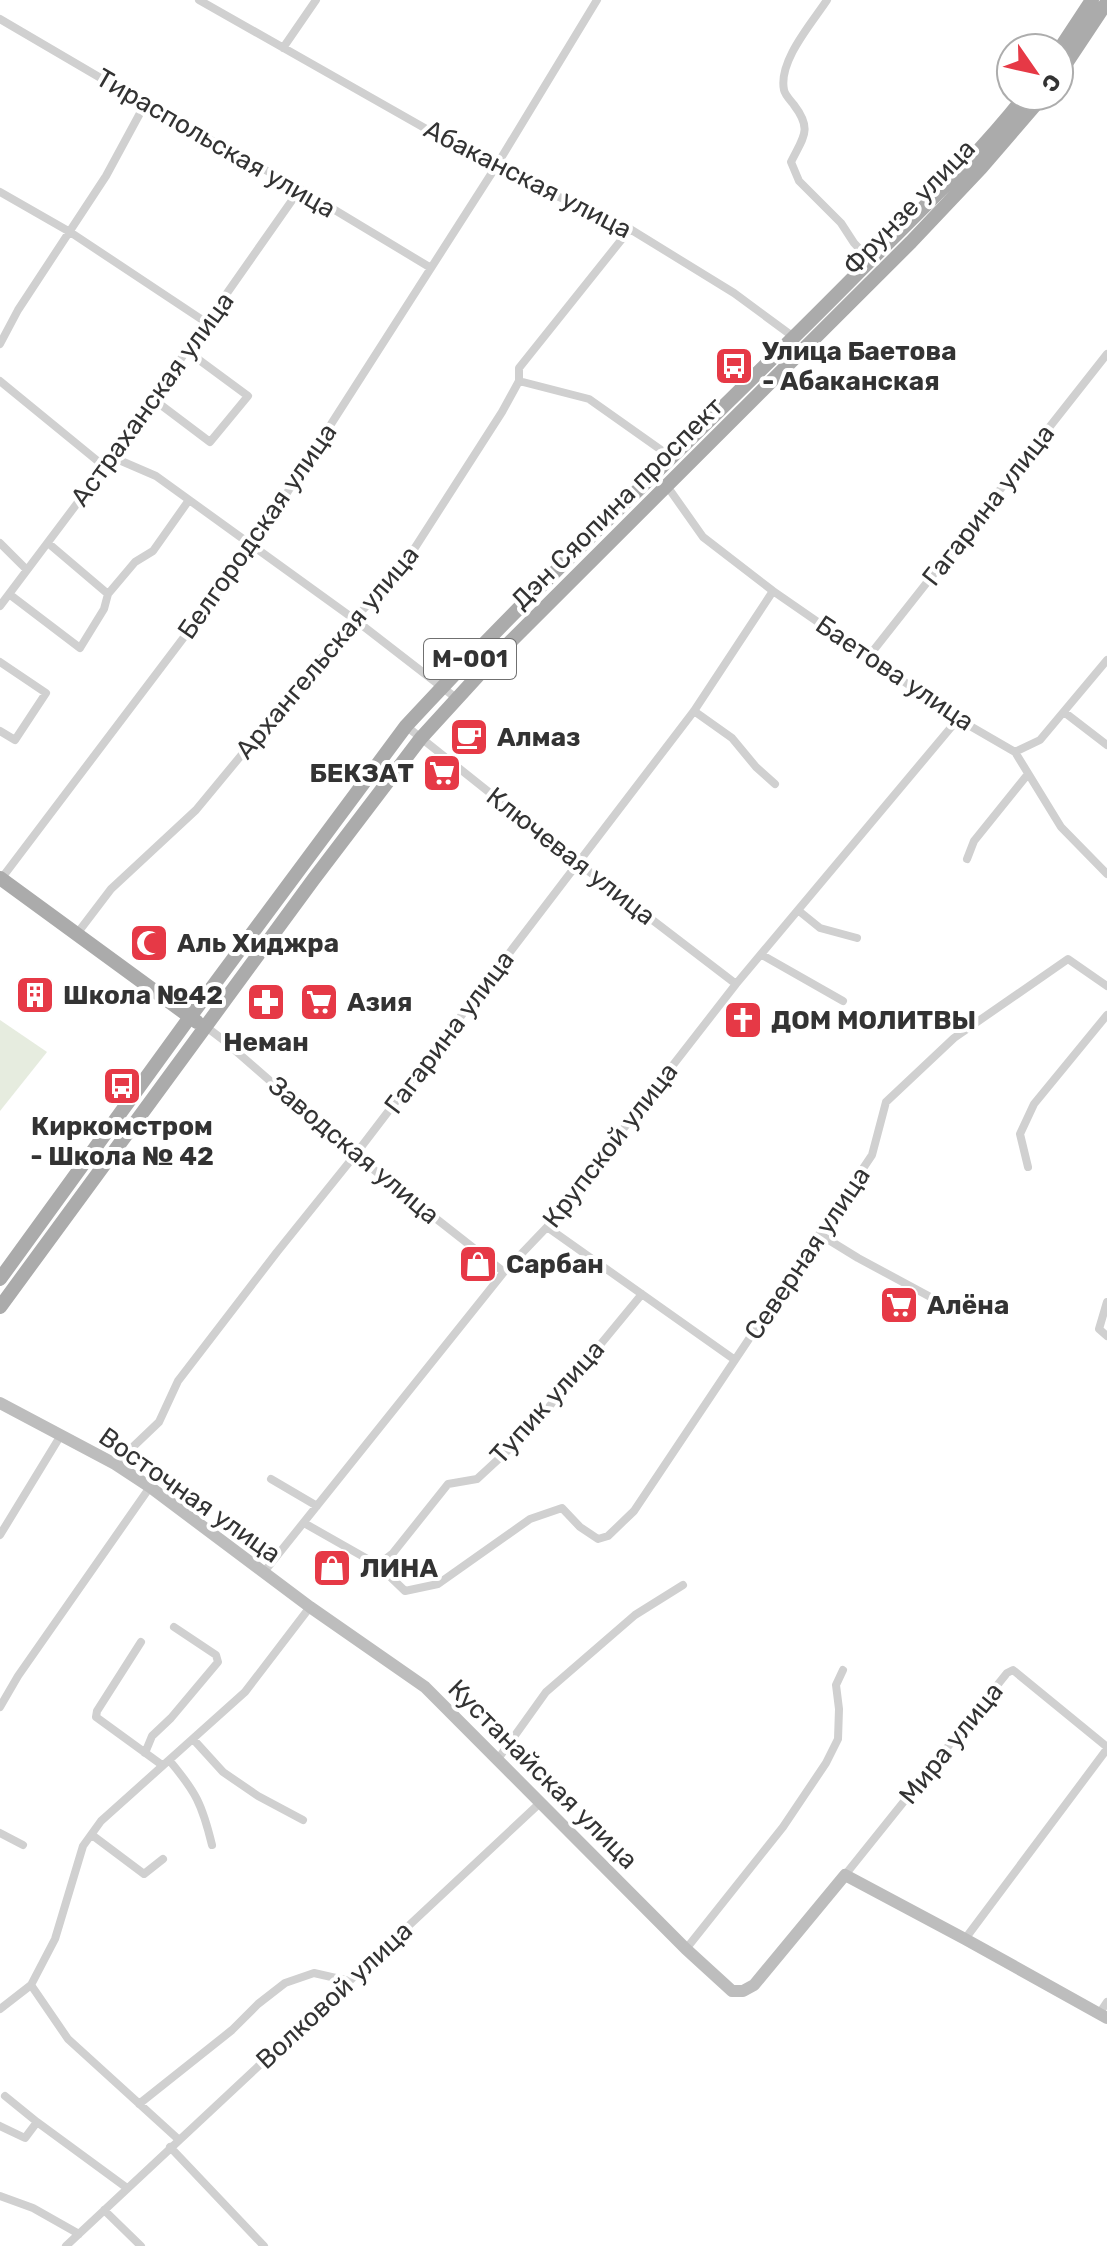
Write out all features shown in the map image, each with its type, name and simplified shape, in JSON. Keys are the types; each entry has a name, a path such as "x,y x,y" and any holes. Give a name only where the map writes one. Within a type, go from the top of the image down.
{"main road":[{"path":"1075,33 1099,7"},
{"path":"1075,47 1099,7"},
{"name":"Фрунзе улица","path":"794,337 968,160 1011,112"},
{"name":"Фрунзе улица","path":"807,348 964,186 1029,112"},
{"name":"Дэн Сяопина проспект","path":"0,1279 406,726 794,337"},
{"name":"Дэн Сяопина проспект","path":"0,1307 421,738 496,656 807,348"},
{"path":"0,879 205,1026"}],"street":[{"name":"Абаканская улица","path":"199,0 495,168 630,229 734,293 807,348"},
{"path":"283,48 316,0"},
{"name":"Белгородская улица","path":"0,879 253,546 495,168 597,0"},
{"path":"827,0 790,54 784,72 784,92 804,119 806,131 791,162 799,181 841,223 870,260"},
{"name":"Тираспольская улица","path":"0,19 145,104 300,189 431,268"},
{"path":"0,344 18,310 106,176 145,104"},
{"name":"Астраханская улица","path":"0,606 105,467 300,189"},
{"path":"0,192 70,232 207,323"},
{"name":"Архангельская улица","path":"76,935 111,889 196,810 354,619 400,571 502,412 519,381 519,368 630,229"},
{"path":"153,399 210,442 248,396 187,351"},
{"name":"Гагарина улица","path":"869,656 1107,354"},
{"path":"0,381 105,467"},
{"path":"519,381 589,399 671,457"},
{"path":"112,457 156,476 354,619 456,698"},
{"name":"Баетова улица","path":"667,486 703,537 773,591 958,719 1015,752 1061,827 1107,874"},
{"path":"9,594 80,648 104,609 108,594 135,562 153,551 189,500"},
{"path":"0,543 27,570"},
{"path":"48,543 108,594"},
{"name":"Гагарина улица","path":"115,1464 159,1422 178,1381 694,711 773,591"},
{"path":"1015,752 1040,740 1107,660"},
{"path":"0,662 46,693 15,740 0,731"},
{"path":"694,711 732,738 775,784"},
{"path":"1064,712 1107,745"},
{"name":"Крупской улица","path":"264,1572 504,1272 547,1227 736,984 958,719"},
{"name":"Ключевая улица","path":"406,726 736,984"},
{"path":"967,859 974,841 1028,774"},
{"path":"799,911 820,928 857,938"},
{"path":"762,955 843,1001"},
{"name":"Северная улица","path":"378,1565 405,1591 438,1584 530,1519 562,1508 580,1527 598,1539 608,1536 634,1511 872,1155 886,1102 954,1038 1068,959 1107,986"},
{"path":"1028,1167 1020,1134 1034,1104 1107,1015"},
{"name":"Заводская улица","path":"205,1026 355,1155 504,1272"},
{"path":"547,1227 735,1360"},
{"path":"819,1234 936,1300"},
{"name":"Тупик улица","path":"378,1565 393,1553 448,1484 477,1479 529,1431 642,1294"},
{"path":"1107,1302 1099,1329 1107,1336"},
{"name":"Восточная улица","path":"0,1403 115,1464 150,1487 310,1607"},
{"path":"0,1535 61,1435"},
{"path":"271,1479 317,1506"},
{"path":"0,1707 18,1676 150,1487"},
{"path":"304,1523 378,1565"},
{"path":"498,1759 546,1692 635,1615 683,1585"},
{"path":"2,2005 31,1985 55,1939 83,1846 101,1821 245,1692 310,1607"},
{"name":"Кустанайская улица","path":"310,1607 425,1687 686,1949 732,1991 743,1991 754,1985 845,1875"},
{"path":"145,1753 152,1736 218,1662 216,1655 174,1627"},
{"path":"141,1642 96,1717 145,1753 165,1762 195,1793 203,1809 212,1845"},
{"path":"686,1949 783,1827 826,1763 838,1739 836,1685 843,1670"},
{"name":"Мира улица","path":"845,1875 1007,1673 1013,1670 1107,1748 965,1939"},
{"path":"193,1739 223,1772 258,1796 303,1820"},
{"name":"Волковой улица","path":"66,2246 541,1802"},
{"path":"0,1833 23,1845"},
{"path":"92,1835 144,1874 163,1859"},
{"path":"845,1875 1103,2016 1107,2002"},
{"path":"139,2104 285,1983 314,1973 349,1981"},
{"path":"31,1985 68,2039 178,2139"},
{"path":"5,2096 127,2188"},
{"path":"0,2126 25,2138 37,2122"},
{"path":"170,2147 264,2246"},
{"path":"0,2196 33,2208 79,2234"},
{"path":"104,2210 141,2246"}],"shaded area":[{"path":"0,1020 47,1052 0,1111"}],"place":[{"name":"Улица Баетова - Абаканская","path":"734,366"},
{"name":"Алмаз","path":"469,737"},
{"name":"БЕКЗАТ","path":"442,773"},
{"name":"Аль Хиджра","path":"149,943"},
{"name":"Школа №42","path":"35,995"},
{"name":"Неман","path":"266,1002"},
{"name":"Азия","path":"319,1002"},
{"name":"ДОМ МОЛИТВЫ","path":"743,1020"},
{"name":"Киркомстром - Школа № 42","path":"122,1086"},
{"name":"Сарбан","path":"478,1264"},
{"name":"Алёна","path":"899,1305"},
{"name":"ЛИНА","path":"332,1568"}]}
